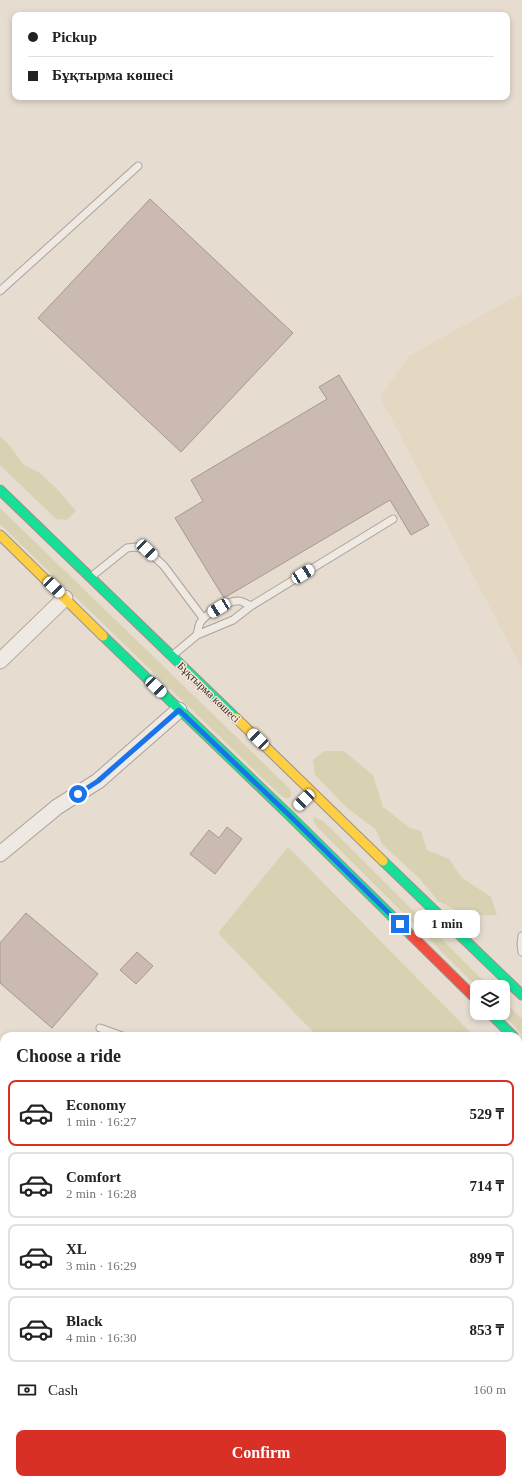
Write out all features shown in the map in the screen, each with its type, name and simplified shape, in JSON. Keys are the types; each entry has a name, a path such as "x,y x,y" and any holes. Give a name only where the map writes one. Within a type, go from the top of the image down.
{"main road":[{"name":"Бұқтырма көшесі","path":"0,490 171,656 310,794 522,995"},
{"path":"0,535 179,710 291,813 470,993"},
{"path":"497,1020 509,1032"}],"street":[{"path":"0,661 65,598"},
{"path":"0,854 57,807 98,781 179,710"}],"lane":[{"path":"0,291 138,166"},
{"path":"171,656 198,636 233,620 251,606 393,519"},
{"path":"91,578 127,548 136,547 147,550 164,566 203,618"},
{"path":"198,636 199,624 203,618 229,603 238,600 251,606"},
{"path":"522,936 522,952"},
{"path":"100,1028 111,1032"}],"shaded area":[{"path":"522,293 522,669 380,397 409,356"},
{"path":"0,437 7,442 23,464 40,473 59,491 76,511 67,520 56,519 0,465"},
{"path":"0,508 291,790 291,797 285,798 278,793 0,524"},
{"path":"324,751 344,751 373,775 383,807 410,828 421,831 427,850 449,859 461,877 491,897 497,915 469,916 438,901 419,878 382,844 376,830 345,806 315,775 313,760"},
{"path":"314,817 323,821 483,980 470,980 317,827 313,820"},
{"path":"288,847 470,1032 313,1032 218,933"},
{"path":"510,1007 522,1019 522,1032 519,1032 509,1020"}],"building":[{"path":"150,199 293,333 181,452 38,318"},
{"path":"339,375 429,525 411,535 390,500 224,598 175,518 203,501 191,480 327,399 319,387"},
{"path":"227,827 242,839 215,874 190,854 209,830 219,838"},
{"path":"26,913 98,974 52,1028 0,983 0,943"},
{"path":"137,952 153,966 136,984 120,970"}],"traffic: fast":[{"path":"0,490 236,718"},
{"path":"103,636 411,935"},
{"path":"383,861 522,995"},
{"path":"497,1020 509,1032"}],"traffic: slow":[{"path":"0,535 103,636"},
{"path":"236,718 383,861"}],"traffic: jam":[{"path":"411,935 470,993"}],"route":[{"path":"78,794 98,781 179,710 400,924"}]}
